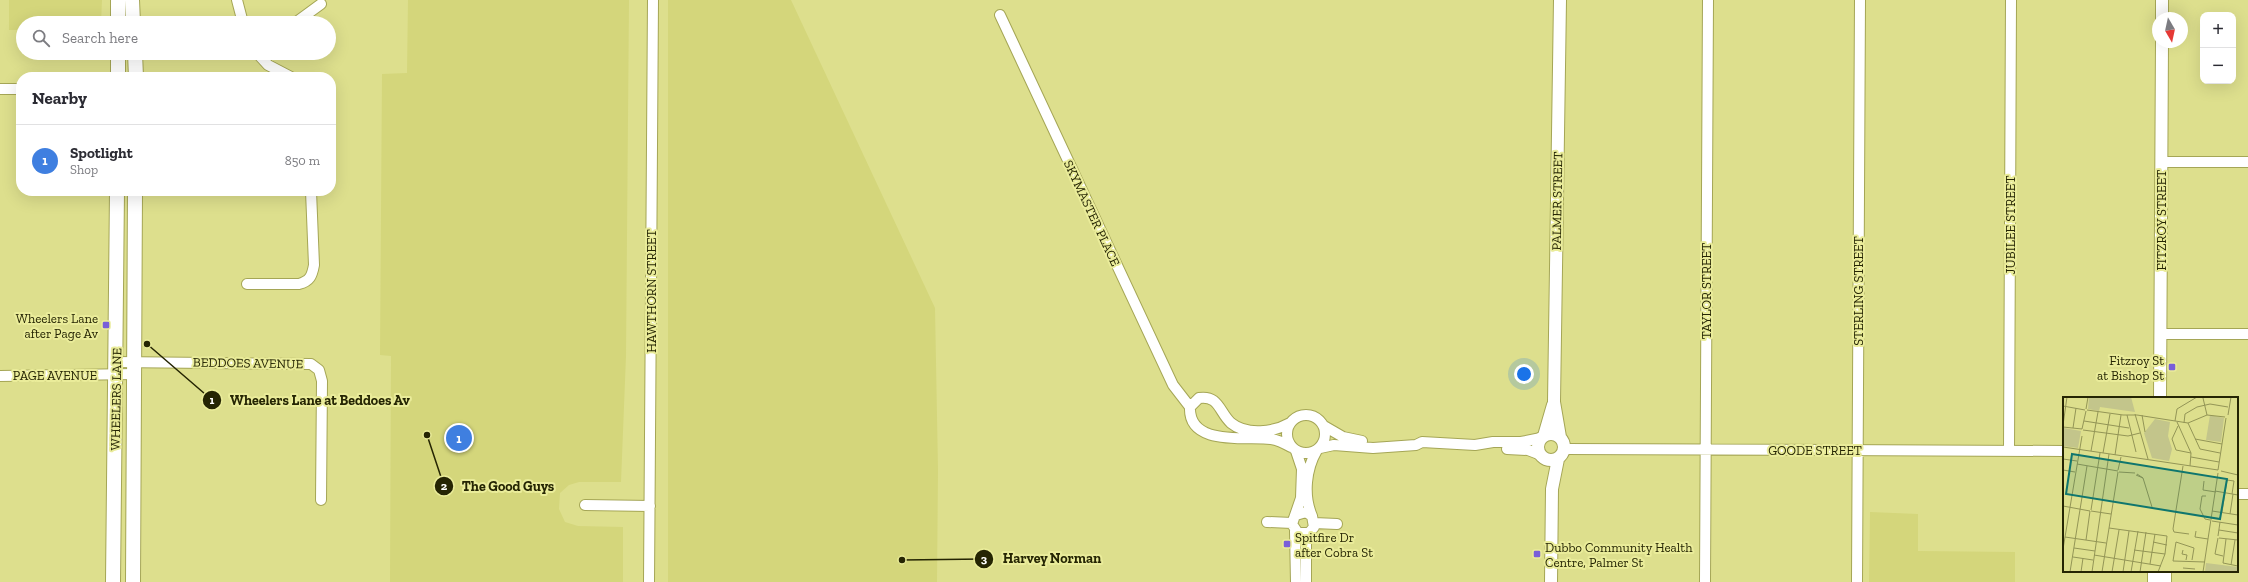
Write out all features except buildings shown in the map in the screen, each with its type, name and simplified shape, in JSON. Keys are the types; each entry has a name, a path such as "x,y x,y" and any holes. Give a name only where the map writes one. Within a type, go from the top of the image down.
{"main road":[{"path":"118,0 118,16"},
{"path":"132,0 133,16"},
{"path":"118,60 118,72"},
{"path":"135,60 136,72"},
{"name":"WHEELERS LANE","path":"113,582 117,196"},
{"name":"WHEELERS LANE","path":"133,582 135,196"}],"street":[{"path":"237,0 241,16"},
{"name":"HAWTHORN STREET","path":"649,582 653,0"},
{"name":"PALMER STREET","path":"1560,0 1554,402 1560,436"},
{"name":"TAYLOR STREET","path":"1705,582 1708,0"},
{"name":"STERLING STREET","path":"1857,582 1860,0"},
{"name":"JUBILEE STREET","path":"2009,450 2010,0"},
{"path":"2162,0 2162,12"},
{"path":"305,16 321,4"},
{"name":"SKYMASTER PLACE","path":"1000,15 1173,385 1190,407 1191,414 1196,424 1211,434 1224,438 1270,439 1293,449"},
{"name":"FITZROY STREET","path":"2160,397 2162,334 2162,48"},
{"path":"263,60 268,65 281,72"},
{"path":"0,89 16,89"},
{"path":"2161,162 2248,162"},
{"path":"247,284 299,284 307,282 312,275 314,265 311,196"},
{"path":"2162,334 2248,334"},
{"name":"BEDDOES AVENUE","path":"116,368 299,363 311,364 319,370 322,381 321,500"},
{"name":"PAGE AVENUE","path":"0,376 116,368"},
{"path":"1190,407 1199,398 1211,399 1220,406 1230,422 1249,430 1275,429 1290,423 1299,416 1311,415 1320,421 1324,426 1343,437 1388,446"},
{"name":"PALMER STREET","path":"1543,437 1554,402"},
{"path":"1290,423 1286,435 1301,465 1302,475 1301,498 1294,523 1296,582"},
{"path":"1306,582 1306,542 1313,519 1308,502 1308,475 1311,461 1325,437 1324,426"},
{"path":"1475,445 1493,442 1521,442 1551,434 1560,436 1565,449 1558,459 1552,489 1551,582"},
{"path":"1543,437 1538,445 1552,489"},
{"path":"1293,449 1307,454 1318,449 1334,445 1373,448 1416,445 1422,442 1443,442 1450,444 1528,450 1543,457 1558,459"},
{"name":"GOODE STREET","path":"1565,449 2063,451"},
{"path":"585,505 650,506"},
{"path":"1267,522 1294,523 1306,512 1313,519 1337,524"},
{"path":"1294,523 1302,534 1309,532"}],"shaded area":[{"path":"9,0 102,0 101,16 16,16 16,30 9,30"},
{"path":"408,0 629,0 626,356 621,482 579,482 569,485 560,493 559,509 565,522 578,526 623,527 623,582 390,582 391,356 380,355 382,74 407,73"},
{"path":"668,0 791,0 935,308 938,470 937,582 668,582"},
{"path":"1870,512 1918,514 1918,551 2015,552 2015,582 1869,582"}],"place":[{"name":"Wheelers Lane after Page Av","path":"106,325"},
{"name":"Wheelers Lane at Beddoes Av","path":"147,344"},
{"name":"Fitzroy St at Bishop St","path":"2172,367"},
{"name":"The Good Guys","path":"427,435"},
{"name":"Spotlight","path":"459,438"},
{"name":"Spitfire Dr after Cobra St","path":"1287,544"},
{"name":"Dubbo Community Health Centre, Palmer St","path":"1537,554"},
{"name":"Harvey Norman","path":"902,560"}]}
